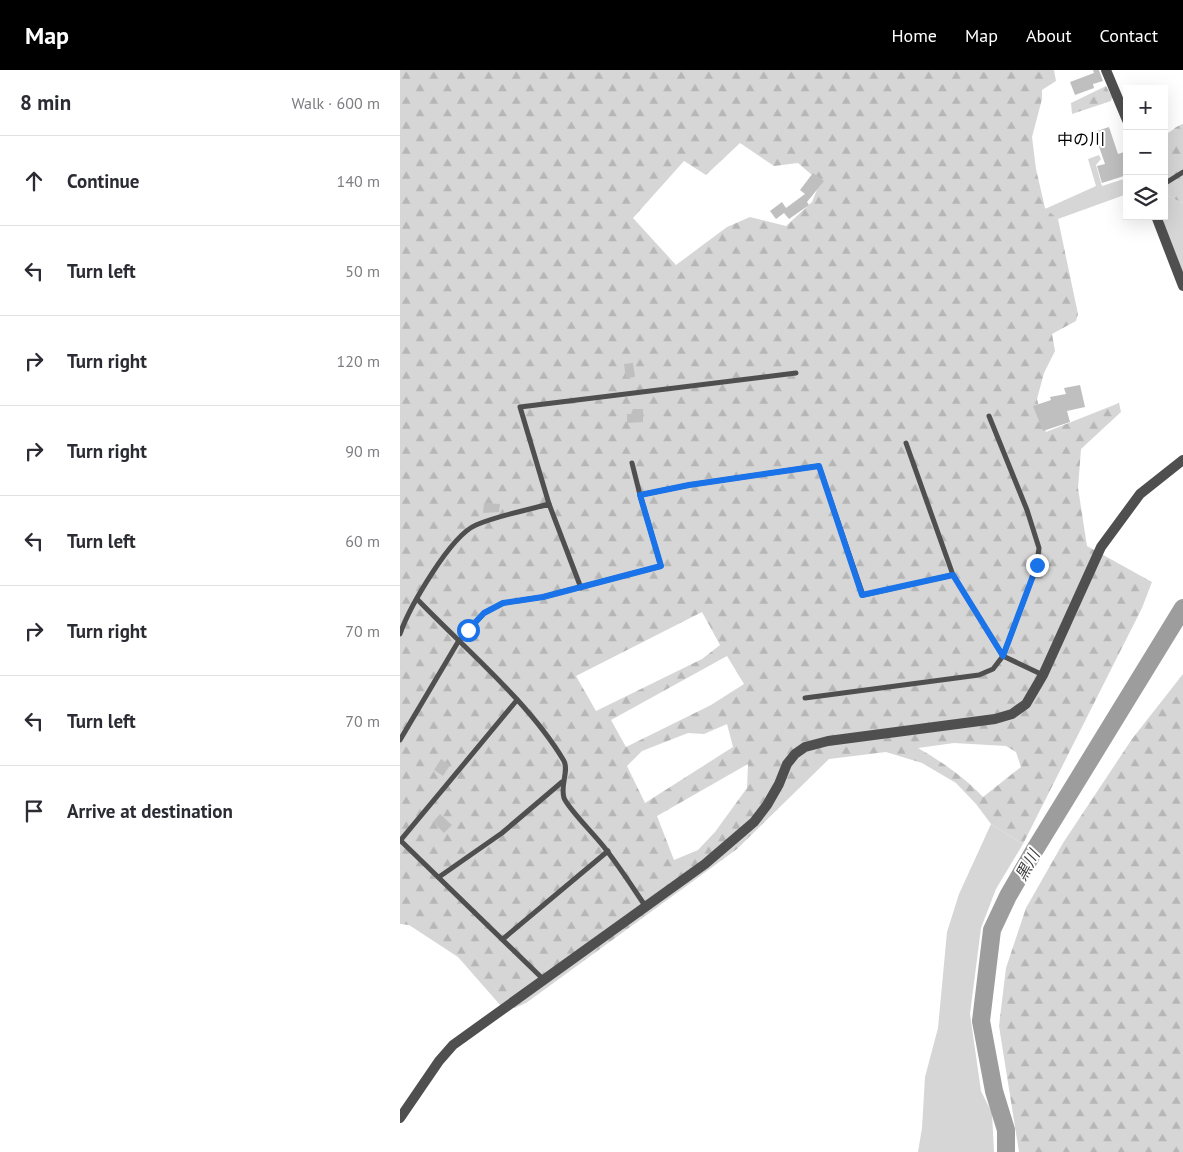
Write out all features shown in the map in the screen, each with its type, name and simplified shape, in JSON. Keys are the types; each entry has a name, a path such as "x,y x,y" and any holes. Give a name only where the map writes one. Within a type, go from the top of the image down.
{"street":[{"path":"1106,70 1123,110"},
{"path":"1158,220 1183,286"},
{"path":"400,1118 438,1061 453,1045 705,864 754,822 779,784 787,764 805,747 828,741 948,726 1012,714 1026,704 1043,675 1101,547 1140,494 1183,460"}],"lane":[{"path":"1168,181 1183,172"},
{"path":"580,588 549,504 520,406 796,373"},
{"path":"805,698 979,675 993,669 1003,656 1037,565 1039,548 989,416"},
{"path":"906,443 953,575 1003,656 1043,675"},
{"path":"400,740 458,642 484,613 503,603 543,597 661,566 632,463"},
{"path":"640,495 689,485 819,466 862,595 953,575"},
{"path":"400,634 417,599 450,549 474,526 549,504"},
{"path":"417,599 517,700 565,763 566,772 562,782 502,833 439,877"},
{"path":"517,700 400,841 543,979"},
{"path":"562,782 564,798 608,851 646,907"},
{"path":"503,939 608,851"}],"green space":[{"path":"400,70 1054,70 1056,81 1042,90 1042,99 1032,137 1036,169 1045,208 1058,219 1078,314 1076,321 1052,334 1055,351 1044,373 1037,399 1046,432 1119,403 1121,412 1081,449 1078,488 1087,546 1152,582 1142,608 1023,844 991,824 976,804 956,783 922,763 886,752 829,759 737,849 526,1003 515,1008 501,1006 458,957 409,925 400,924","holes":["740,143 774,166 798,163 820,182 812,202 786,226 750,217 727,227 676,265 633,218 684,161 706,175","702,612 720,645 702,659 596,711 576,676","727,656 744,684 711,705 626,747 611,720","727,724 733,747 645,803 627,766 642,751 688,733 704,734","954,743 1006,746 1016,752 1021,767 983,797 944,764 918,748","748,764 747,788 715,832 698,850 674,860 657,816"]},
{"path":"1106,86 1112,97 1111,101 1072,114 1071,103"},
{"path":"1183,124 1183,203 1168,196 1168,133"},
{"path":"1099,155 1101,159 1096,165 1102,186 1123,179 1123,195 1058,219 1045,209 1096,186 1088,159"},
{"path":"1168,196 1183,203 1183,273 1163,220 1168,220"},
{"path":"1183,674 1183,1152 1019,1152 999,1026 1006,968 1026,908 1063,843 1132,739"},
{"path":"991,824 1023,844 996,889 981,928 970,1014 981,1091 992,1113 994,1152 918,1152 922,1128 925,1077 938,1028 947,932 959,894"}],"building":[{"path":"1093,70 1099,70 1103,81 1093,84 1094,88 1075,95 1070,82 1094,73"},
{"path":"1109,127 1118,154 1123,152 1123,176 1102,183 1097,166 1105,164 1094,132"},
{"path":"813,173 824,181 807,202 809,205 789,219 784,213 776,219 770,211 782,202 786,208 805,194 800,190"},
{"path":"633,363 635,377 626,378 624,364"},
{"path":"1080,385 1085,407 1067,411 1070,422 1043,431 1033,406 1051,400 1050,397 1066,394 1064,388"},
{"path":"633,409 643,409 643,422 627,423 627,414 631,414"},
{"path":"484,503 500,504 499,512 483,513"},
{"path":"441,759 450,765 443,776 434,770"},
{"path":"440,814 452,825 444,833 433,822"}],"waterway":[{"name":"黒川","path":"1006,1152 1006,1130 994,1091 981,1021 992,930 1008,896 1034,851 1183,608"}],"district":[{"name":"中の川","path":"1081,139"}],"route":[{"path":"468,630 484,613 503,603 543,597 661,566 640,495 689,485 819,466 851,556 862,595 953,575 1003,656 1037,565"}]}
